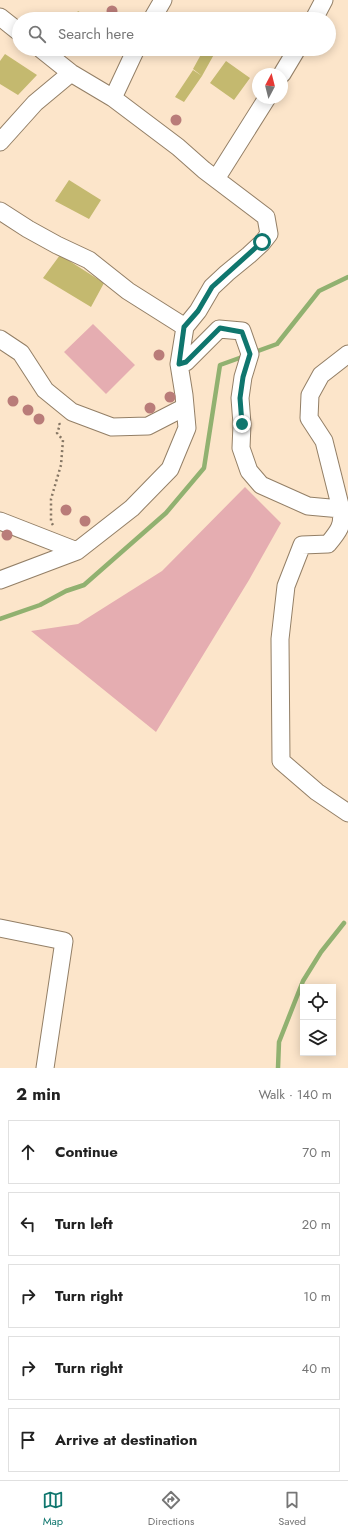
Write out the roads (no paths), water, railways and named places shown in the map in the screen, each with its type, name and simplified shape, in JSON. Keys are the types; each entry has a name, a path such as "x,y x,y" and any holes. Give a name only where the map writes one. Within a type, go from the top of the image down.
{"street":[{"path":"156,12 163,0"},
{"path":"318,12 324,0"},
{"path":"0,17 12,26"},
{"path":"0,580 72,549 132,508 170,469 187,428 179,364 184,327 198,311 212,287 254,251 269,234 266,217 216,179 178,146 113,98 71,73 50,56"},
{"path":"113,98 133,56"},
{"path":"286,68 293,56"},
{"path":"0,142 35,103 71,73"},
{"path":"216,179 263,104"},
{"path":"0,211 57,246 88,260 128,292 184,327"},
{"path":"179,364 186,362 220,328 242,332 250,354 243,377 240,398 242,424 241,448 249,471 261,485 308,506 342,509"},
{"path":"0,339 21,353 45,390 72,412 112,426 148,426 185,407"},
{"path":"348,354 321,375 310,395 309,418 324,441 342,509 340,529 328,544 302,545 286,586 280,639 282,761 317,792 348,813"},
{"path":"0,521 72,549"},
{"path":"0,928 64,940 45,1068"}],"waterway":[{"path":"252,353 277,344 319,291 348,277"},
{"path":"0,619 40,605 66,591 84,585 166,513 204,468 220,365 245,356"},
{"path":"278,1068 279,1042 303,981 321,952 344,923"}]}
